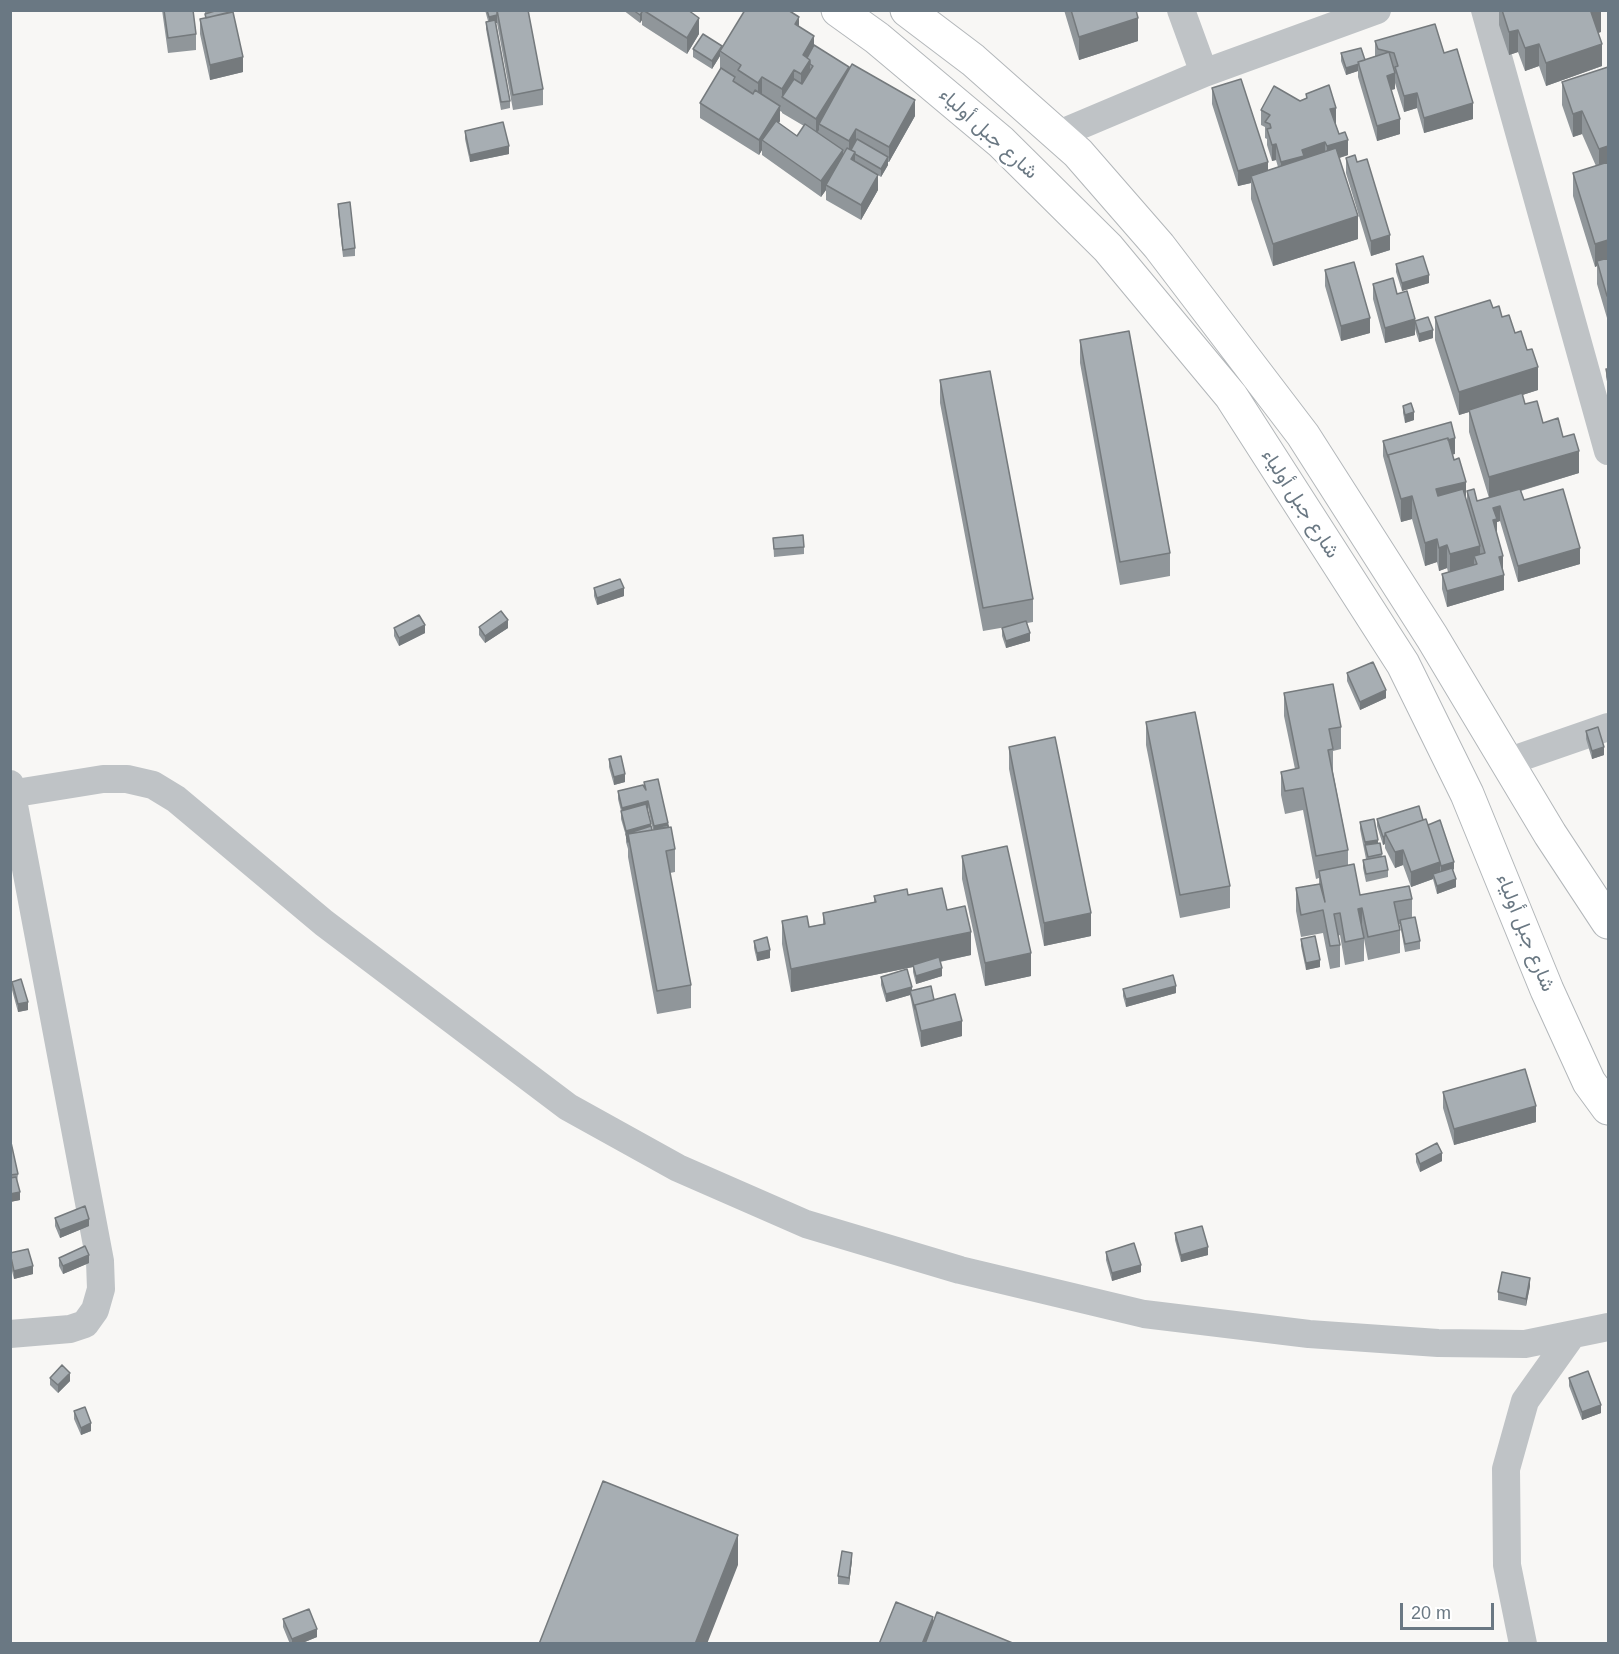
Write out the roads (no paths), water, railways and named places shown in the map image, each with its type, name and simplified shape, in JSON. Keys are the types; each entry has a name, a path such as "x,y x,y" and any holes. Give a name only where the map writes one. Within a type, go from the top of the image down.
{"main road":[{"name":"شارع جبل أولياء","path":"838,10 877,38 1001,142 1108,248 1231,396 1403,664 1467,794 1547,990 1589,1082 1608,1108"},
{"name":"شارع جبل أولياء","path":"907,10 973,60 1078,153 1159,246 1303,435 1432,637 1551,834 1608,922"}],"street":[{"path":"1181,10 1204,73"},
{"path":"1057,135 1204,73 1377,10"},
{"path":"1485,10 1608,451"},
{"path":"1507,762 1608,727"},
{"path":"10,1334 70,1329 85,1324 95,1310 101,1289 100,1261 11,791 103,779 127,779 153,785 176,799 324,923 568,1107 678,1168 806,1224 960,1270 1144,1314 1309,1334 1438,1343 1525,1344 1608,1327"},
{"path":"1519,1642 1507,1565 1506,1469 1526,1401 1572,1335"}]}
